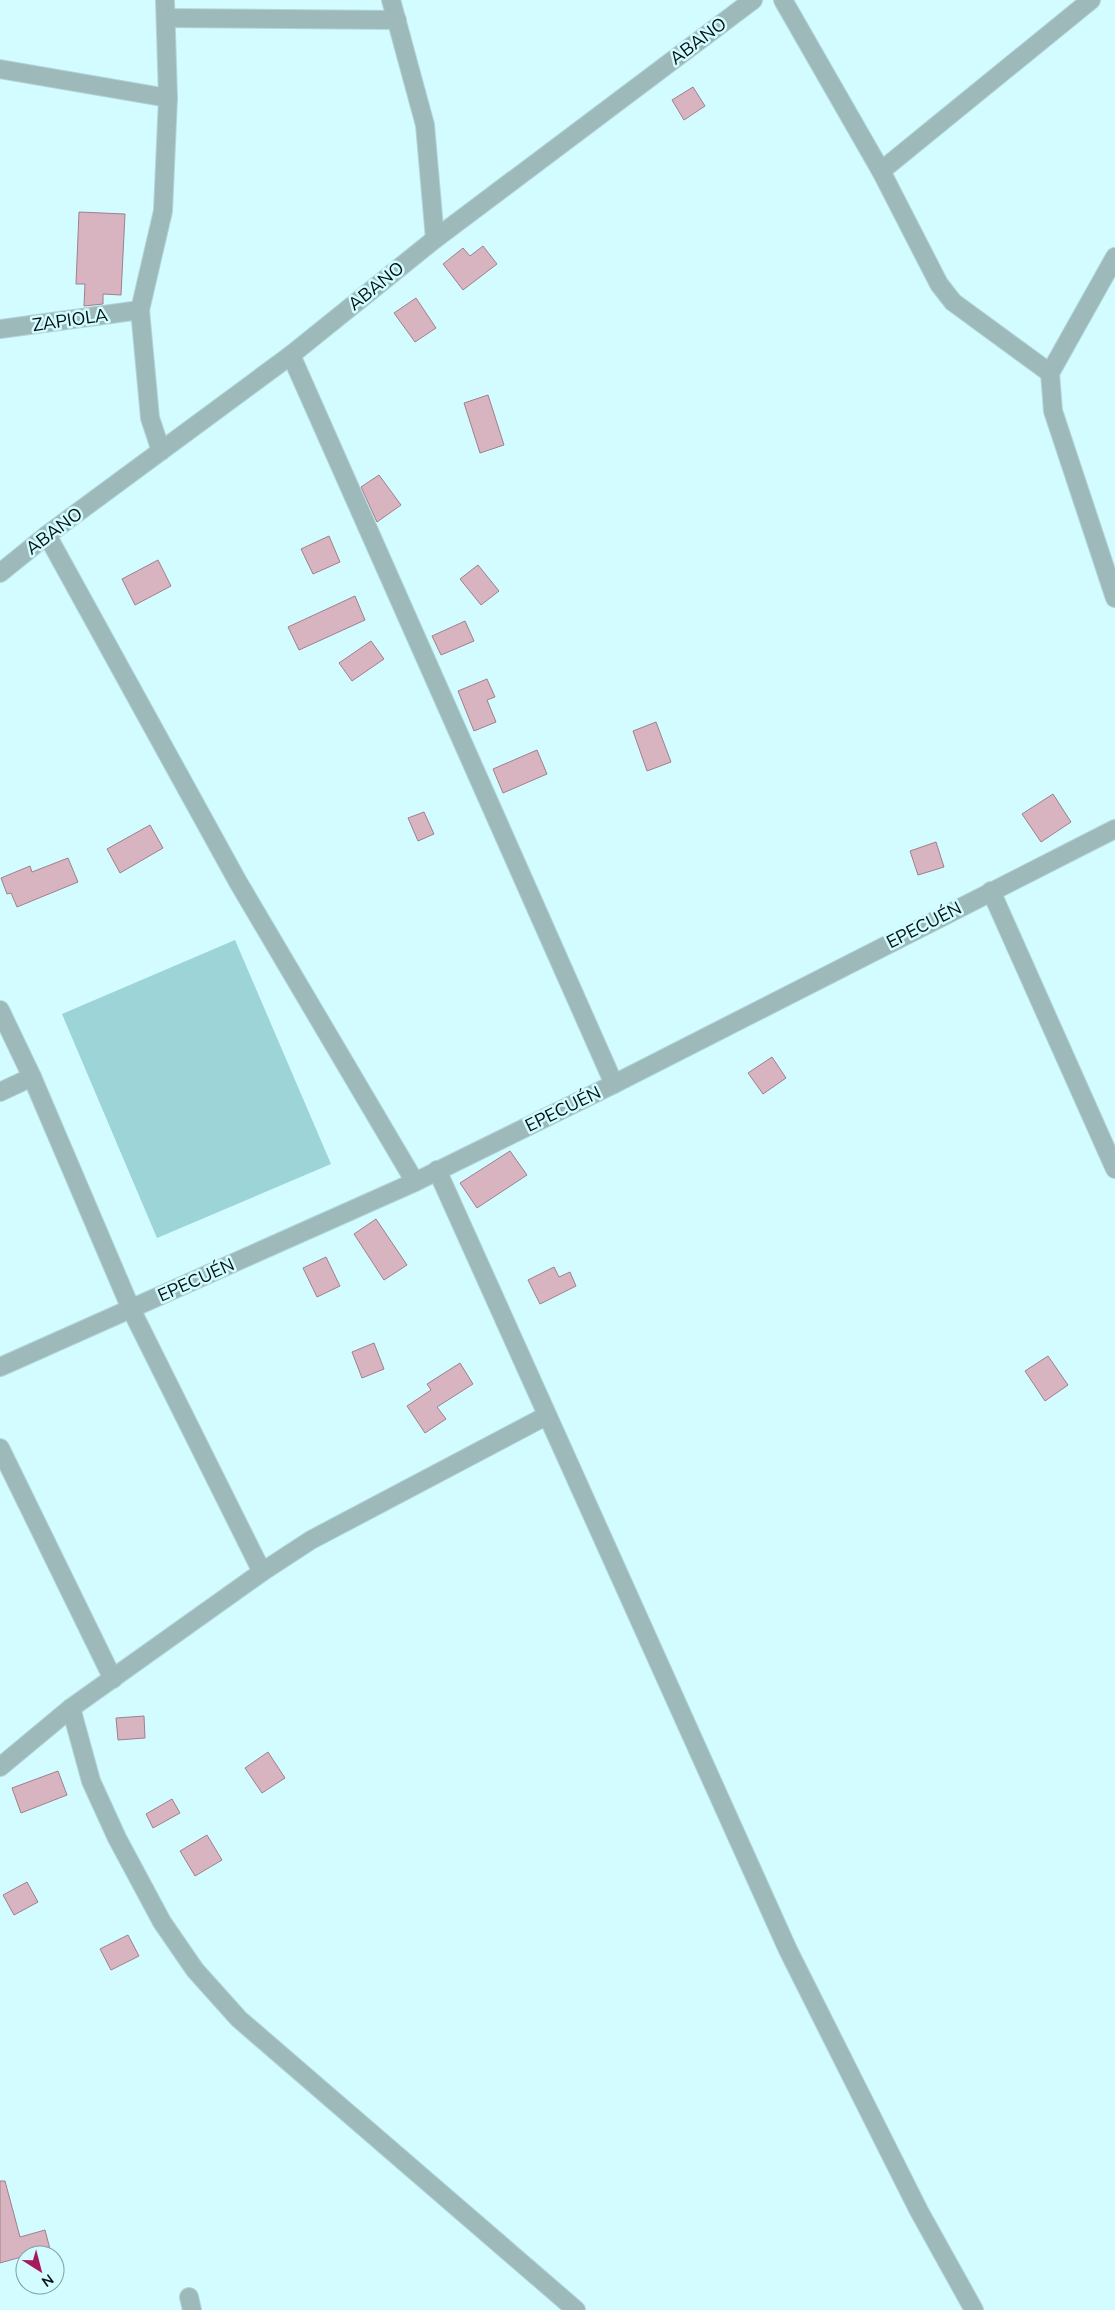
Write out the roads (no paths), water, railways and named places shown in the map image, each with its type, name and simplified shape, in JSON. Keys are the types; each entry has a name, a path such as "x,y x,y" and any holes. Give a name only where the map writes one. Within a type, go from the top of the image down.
{"street":[{"path":"161,451 150,418 140,310 163,211 168,98 165,0"},
{"path":"391,0 425,125 436,238"},
{"path":"783,0 881,171 939,284 953,302 1050,373"},
{"path":"881,171 1091,0"},
{"name":"ABANO","path":"0,573 47,535 291,355 436,238 748,1"},
{"path":"166,18 397,20"},
{"path":"0,69 168,98"},
{"path":"1115,257 1050,373 1054,411 1115,598"},
{"name":"ZAPIOLA","path":"0,329 140,310"},
{"path":"291,355 614,1084"},
{"path":"47,535 238,882 415,1182"},
{"name":"EPECUÉN","path":"0,1367 415,1182 614,1084 1115,828"},
{"path":"991,891 1115,1169"},
{"path":"0,1010 32,1077 131,1309 262,1572"},
{"path":"0,1092 32,1077"},
{"path":"437,1170 546,1416 788,1950 919,2210 974,2310"},
{"path":"0,1766 71,1708 262,1572 311,1540 546,1416"},
{"path":"0,1448 112,1679"},
{"path":"71,1708 91,1781 117,1838 162,1922 195,1970 239,2019 576,2310"}]}
